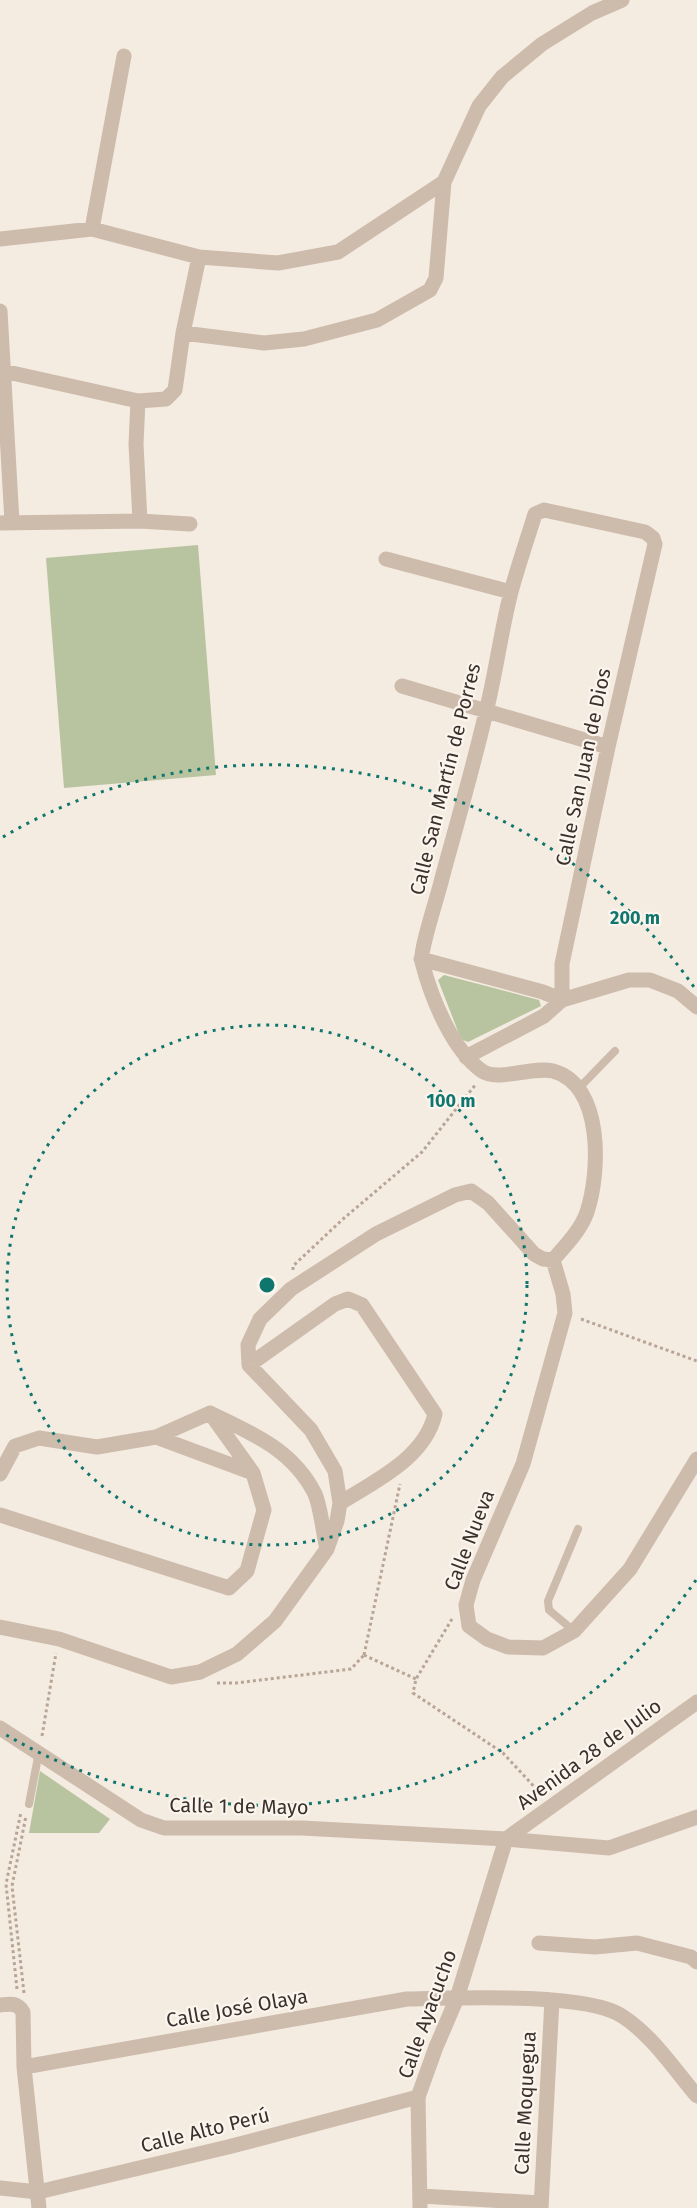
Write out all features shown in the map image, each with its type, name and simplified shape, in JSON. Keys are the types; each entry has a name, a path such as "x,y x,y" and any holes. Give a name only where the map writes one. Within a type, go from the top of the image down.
{"street":[{"path":"183,333 264,343 304,339 377,320 430,290 436,278 444,182 479,106 502,77 542,44 592,13 622,0"},
{"path":"92,229 124,56"},
{"path":"0,239 92,229 199,257 278,263 338,252 444,182"},
{"path":"3,371 138,401 166,399 175,390 183,333 199,257"},
{"path":"0,311 6,522 140,521 190,524"},
{"path":"138,401 136,444 140,521"},
{"name":"Calle San Martín de Porres","path":"421,959 487,711 511,592 535,514 544,510 645,532 653,538 655,544"},
{"name":"Calle San Juan de Dios","path":"562,1000 562,964 608,747 655,544"},
{"path":"386,559 511,592"},
{"path":"402,687 608,747"},
{"path":"421,959 543,992 562,1000"},
{"path":"0,1627 58,1639 171,1677 200,1672 237,1654 275,1621 327,1549 338,1521 340,1503 335,1471 311,1430 249,1365 248,1345 260,1318 291,1289 376,1234 455,1195 471,1191 488,1203 534,1254 543,1259 553,1260 572,1238 587,1213 593,1178 595,1137 591,1111 579,1088 568,1077 554,1071 536,1069 496,1075 484,1073 466,1057 444,1021 421,959"},
{"path":"466,1057 544,1016 562,1000 629,980 650,980 678,991 697,1007"},
{"name":"Calle Nueva","path":"553,1260 563,1294 565,1313 523,1464 473,1580 466,1605 469,1626 488,1639 508,1647 543,1648 574,1631 630,1569 697,1459"},
{"path":"249,1365 335,1304 348,1299 362,1305 435,1414 432,1429 406,1459 340,1503"},
{"path":"210,1413 259,1437 288,1457 315,1495 327,1549"},
{"path":"0,1474 15,1446 39,1438 97,1447 156,1437 210,1413"},
{"path":"0,1515 229,1588 247,1571 264,1510 253,1473 210,1413"},
{"path":"156,1437 253,1473"},
{"name":"Avenida 28 de Julio","path":"506,1839 697,1702"},
{"name":"Calle 1 de Mayo","path":"0,1728 141,1820 164,1828 302,1827 506,1839 609,1848 697,1817"},
{"name":"Calle Ayacucho","path":"421,2202 418,2097 457,1998 506,1839"},
{"path":"539,1943 595,1947 637,1943 691,1957 697,1962"},
{"path":"457,1998 552,2001 588,2005 620,2014 642,2032 697,2096"},
{"name":"Calle José Olaya","path":"24,2067 407,1999 457,1998"},
{"name":"Calle Moquegua","path":"541,2206 552,2001"},
{"path":"0,2005 12,2003 19,2006 23,2012 24,2067 39,2208"},
{"name":"Calle Alto Perú","path":"0,2188 38,2192 228,2147 418,2097"},
{"path":"421,2202 541,2206"}],"lane":[{"path":"579,1088 615,1051"},
{"path":"574,1631 549,1610 548,1601 578,1529"},
{"path":"29,1804 39,1752"}],"path":[{"path":"291,1289 293,1266 343,1219 422,1152 484,1073"},
{"path":"565,1313 697,1361"},
{"path":"236,1683 351,1670 364,1655 396,1500"},
{"path":"466,1605 451,1620 416,1679 413,1693 503,1753 553,1807"},
{"path":"39,1752 58,1639"},
{"path":"364,1655 416,1679"},
{"path":"19,2006 24,1991 12,1886 29,1804"},
{"path":"19,2006 6,1884 22,1809 29,1804"}],"green space":[{"path":"198,545 216,775 64,788 46,558"},
{"path":"444,975 539,1000 541,1006 468,1042 461,1039 438,980"},
{"path":"40,1771 110,1819 99,1833 29,1833"}]}
